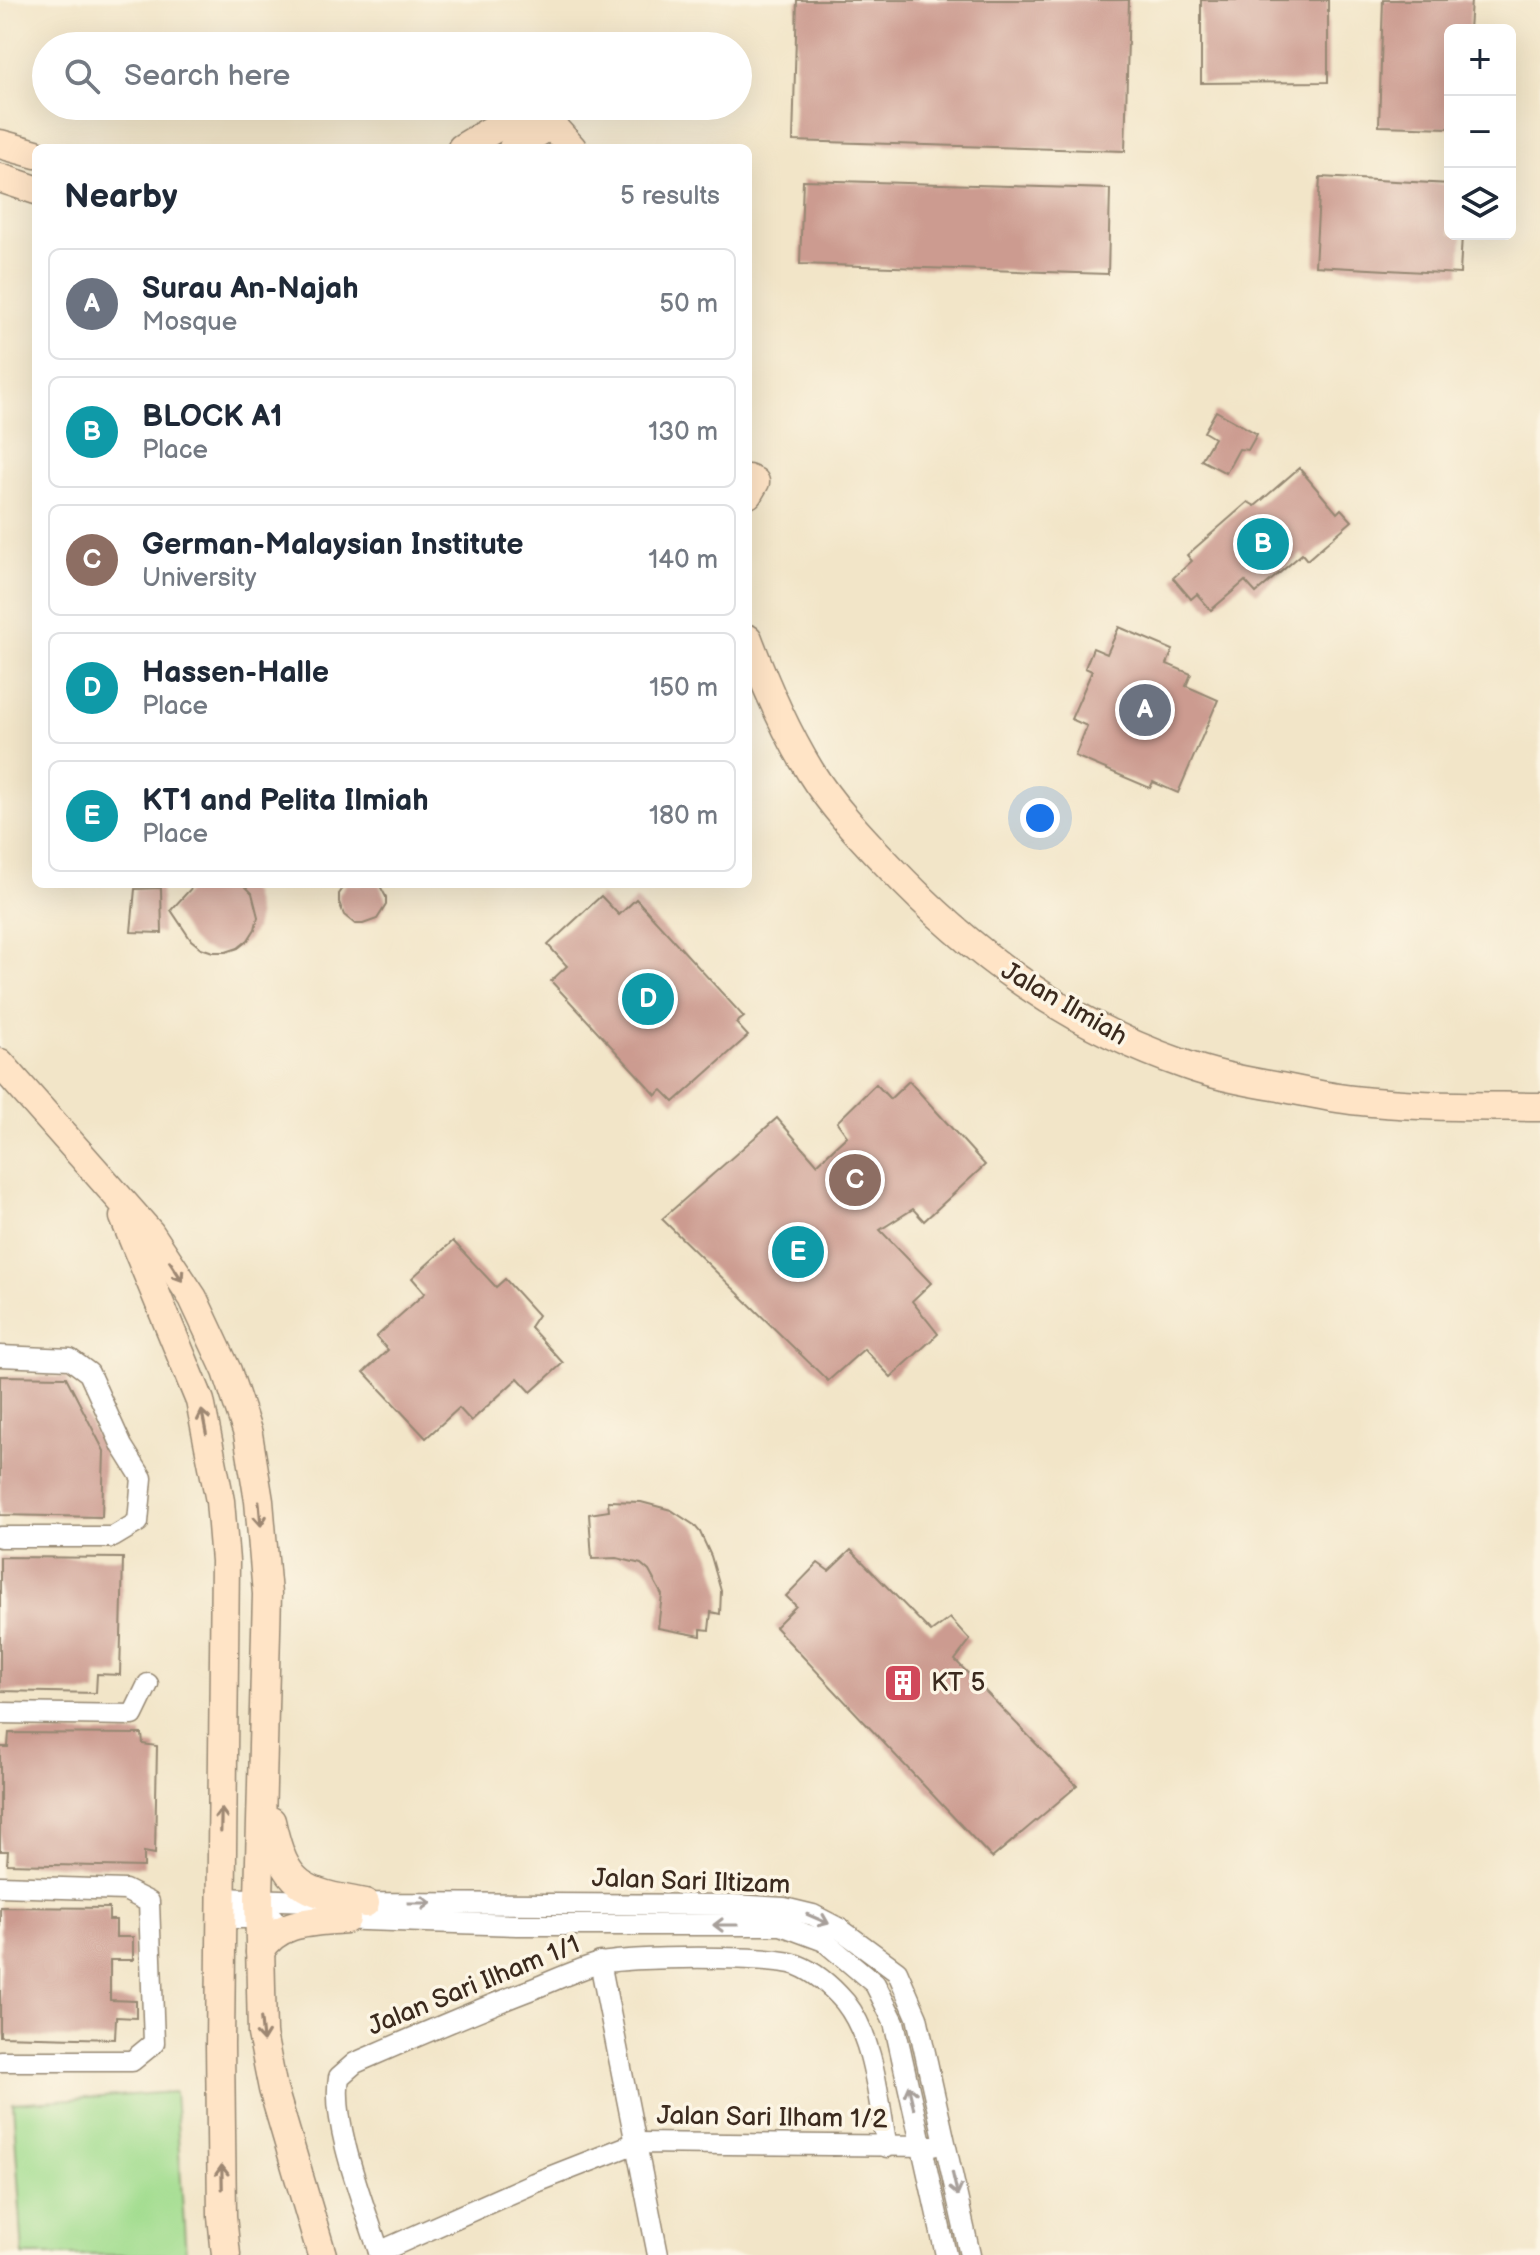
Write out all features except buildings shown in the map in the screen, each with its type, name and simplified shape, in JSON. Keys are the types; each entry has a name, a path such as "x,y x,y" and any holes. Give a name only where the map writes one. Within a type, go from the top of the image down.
{"street":[{"path":"471,144 522,120"},
{"path":"516,144 533,120"},
{"path":"546,120 568,144"},
{"path":"0,144 32,153"},
{"name":"Jalan Ilmiah","path":"752,650 767,690 790,736 846,822 955,932 995,965 1054,1004 1111,1035 1174,1061 1243,1081 1366,1101 1540,1107"},
{"path":"0,1063 150,1233 193,1298 227,1371 248,1434 259,1501 267,1594 259,1908 262,2034 273,2089 322,2255"},
{"path":"112,1187 200,1401 220,1501 225,1576 220,1908 222,2216 226,2255"},
{"path":"0,1356 70,1359 89,1373 122,1446 142,1478 138,1522 113,1537 0,1537"},
{"path":"0,1713 133,1715 148,1684"},
{"path":"261,1774 278,1855 289,1874 303,1887 335,1898 356,1911"},
{"path":"0,1886 125,1890 149,1902 154,2043 132,2061 0,2061"},
{"name":"Jalan Sari Iltizam","path":"220,1908 356,1911 733,1905 784,1908 813,1915 840,1929 897,1971 917,2017 970,2255"},
{"path":"260,1952 266,1940 294,1924 356,1911"},
{"name":"Jalan Sari Iltizam","path":"356,1911 518,1925 781,1925 824,1941 875,1984 894,2022 946,2255"},
{"name":"Jalan Sari Ilham 1/1","path":"380,2254 343,2134 337,2092 339,2077 355,2063 600,1962 775,1959 798,1965 824,1981 846,2003 860,2029 868,2052 887,2147"},
{"path":"600,1962 658,2255"},
{"name":"Jalan Sari Ilham 1/2","path":"380,2254 534,2183 636,2143 946,2146"}],"green space":[{"path":"175,2092 186,2255 23,2255 13,2103"}],"place":[{"name":"BLOCK A1","path":"1263,544"},
{"name":"Surau An-Najah","path":"1145,710"},
{"name":"Hassen-Halle","path":"648,999"},
{"name":"German-Malaysian Institute","path":"855,1180"},
{"name":"KT1 and Pelita Ilmiah","path":"798,1252"},
{"name":"KT 5","path":"903,1683"}]}
